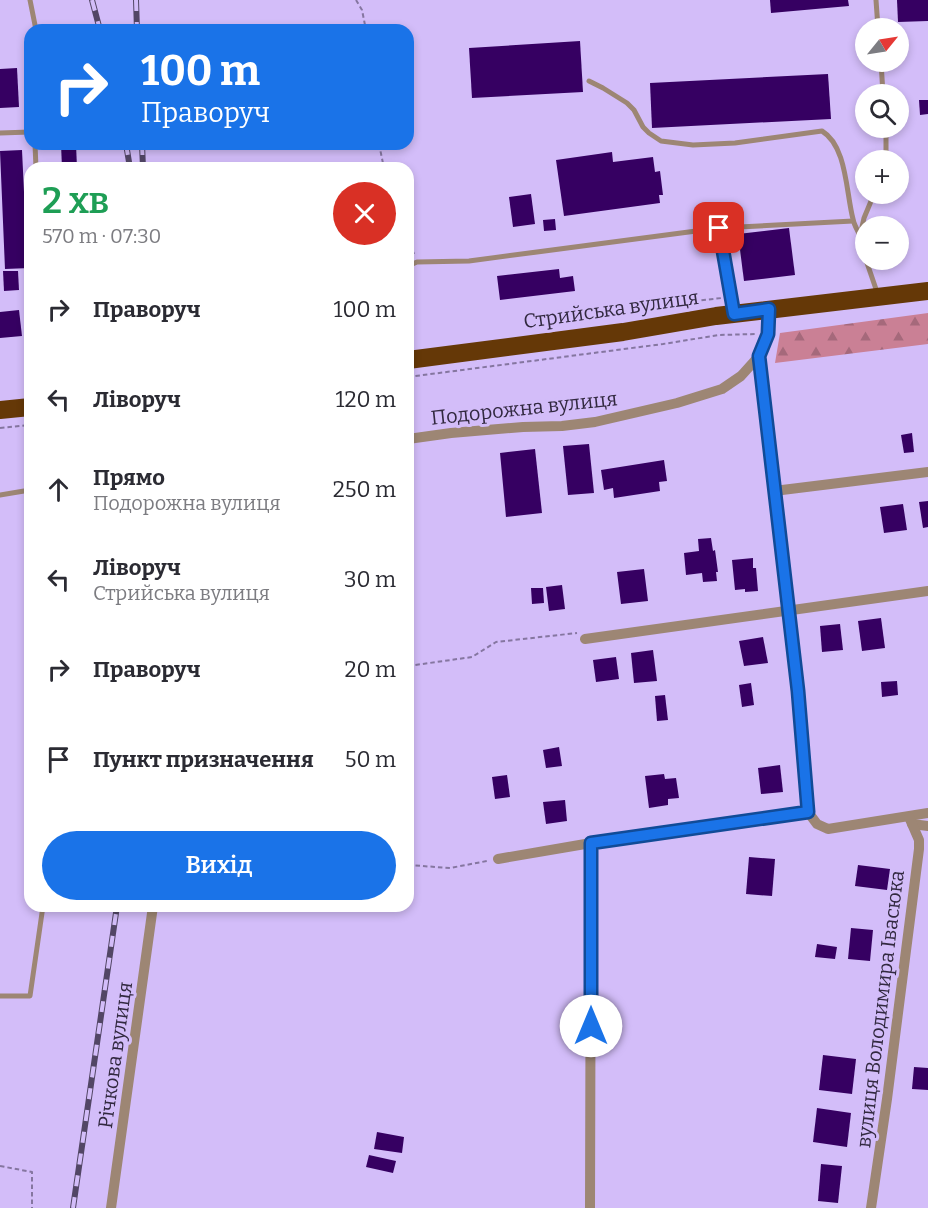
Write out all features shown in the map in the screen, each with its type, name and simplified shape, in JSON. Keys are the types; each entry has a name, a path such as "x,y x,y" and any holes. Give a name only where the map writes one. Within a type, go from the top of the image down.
{"highway":[{"name":"Стрийська вулиця","path":"414,359 623,332 716,316 732,305 769,309 928,291"},
{"path":"0,410 24,408"}],"street":[{"name":"Подорожна вулиця","path":"414,438 451,433 595,422 677,403 722,389 741,376 759,356 768,334 769,309"},
{"path":"759,356 798,691 808,812 817,824 828,830 911,821 928,813"},
{"path":"774,491 928,471"},
{"path":"585,639 928,591"},
{"path":"498,859 591,843 808,812"},
{"path":"911,821 928,826"},
{"name":"вулиця Володимира Івасюка","path":"871,1208 920,840 911,821"},
{"path":"590,1208 591,843"},
{"name":"Річкова вулиця","path":"111,1208 152,912"}],"lane":[{"path":"30,0 35,24"},
{"path":"876,0 877,18"},
{"path":"589,81 627,103 634,110 643,127 662,141 693,145 735,143 822,131 834,141 843,166 855,225"},
{"path":"0,133 24,132"},
{"path":"414,263 469,261 719,228 853,221"},
{"path":"719,228 732,305"},
{"path":"870,270 878,297"},
{"path":"0,495 24,491"},
{"path":"0,996 30,996 42,912"}],"path":[{"path":"356,0 362,10 365,24"},
{"path":"414,254 417,262"},
{"path":"694,301 732,305"},
{"path":"414,376 718,335 768,334"},
{"path":"0,428 24,426"},
{"path":"414,665 471,657 496,642 578,633 585,639"},
{"path":"414,865 450,868 498,859"},
{"path":"0,1166 32,1173 32,1208"}],"green space":[{"path":"928,313 928,344 775,363 780,333"}],"building":[{"path":"770,0 848,0 849,6 771,13"},
{"path":"897,0 928,0 928,21 909,22 909,18 898,18"},
{"path":"580,41 583,92 472,98 469,48"},
{"path":"17,68 19,107 0,108 0,69"},
{"path":"828,74 831,119 652,128 650,83"},
{"path":"919,100 928,100 928,114 920,115"},
{"path":"22,150 24,268 5,269 0,151"},
{"path":"61,150 76,150 77,162 62,162"},
{"path":"612,152 613,162 653,157 655,172 660,171 663,195 659,195 660,203 564,216 556,160"},
{"path":"531,194 535,224 513,227 509,197"},
{"path":"555,219 556,230 544,231 543,220"},
{"path":"789,228 795,275 744,281 738,234"},
{"path":"559,269 560,278 573,276 575,291 500,300 497,276"},
{"path":"3,271 18,271 19,290 4,291"},
{"path":"19,310 22,336 0,338 0,312"},
{"path":"912,433 914,452 904,453 901,435"},
{"path":"589,444 594,493 568,495 563,446"},
{"path":"535,449 542,513 506,517 500,453"},
{"path":"664,460 667,481 659,482 660,491 614,498 613,488 604,490 601,470"},
{"path":"928,501 928,527 923,528 919,502"},
{"path":"903,504 907,530 884,533 880,507"},
{"path":"711,538 713,551 715,550 717,581 703,582 702,573 686,575 684,553 699,551 698,539"},
{"path":"753,558 758,591 735,590 732,560"},
{"path":"644,569 648,601 621,604 617,572"},
{"path":"562,585 565,609 549,611 546,587"},
{"path":"531,588 543,588 544,603 532,604"},
{"path":"881,618 885,648 862,651 858,621"},
{"path":"840,624 843,650 822,652 820,626"},
{"path":"763,637 768,663 744,666 739,641"},
{"path":"653,650 657,681 634,683 631,653"},
{"path":"616,657 619,679 596,682 593,660"},
{"path":"897,681 898,695 882,697 881,682"},
{"path":"751,683 754,705 742,707 739,685"},
{"path":"665,695 668,720 657,721 655,696"},
{"path":"559,747 562,766 546,768 543,750"},
{"path":"780,765 783,792 761,794 758,768"},
{"path":"664,774 665,779 676,778 679,798 668,799 668,805 649,808 645,776"},
{"path":"507,775 510,797 495,799 492,777"},
{"path":"565,800 567,821 546,824 543,802"},
{"path":"749,857 775,859 772,896 746,894"},
{"path":"858,865 890,869 887,890 855,886"},
{"path":"851,928 873,930 870,961 848,959"},
{"path":"817,944 837,947 835,959 815,957"},
{"path":"823,1055 856,1059 852,1094 819,1090"},
{"path":"914,1067 928,1068 928,1090 912,1089"},
{"path":"817,1108 851,1113 847,1147 813,1142"},
{"path":"377,1132 404,1137 402,1153 374,1149"},
{"path":"369,1155 396,1161 393,1173 366,1167"},
{"path":"821,1164 842,1166 838,1203 818,1201"}],"railway":[{"path":"92,0 98,24"},
{"path":"136,0 137,24"},
{"path":"127,150 129,162"},
{"path":"142,150 143,162"},
{"path":"73,1208 116,912"}],"route":[{"path":"591,1026 591,843 808,812 798,691 759,356 768,334 769,309 734,314 719,228"}]}
